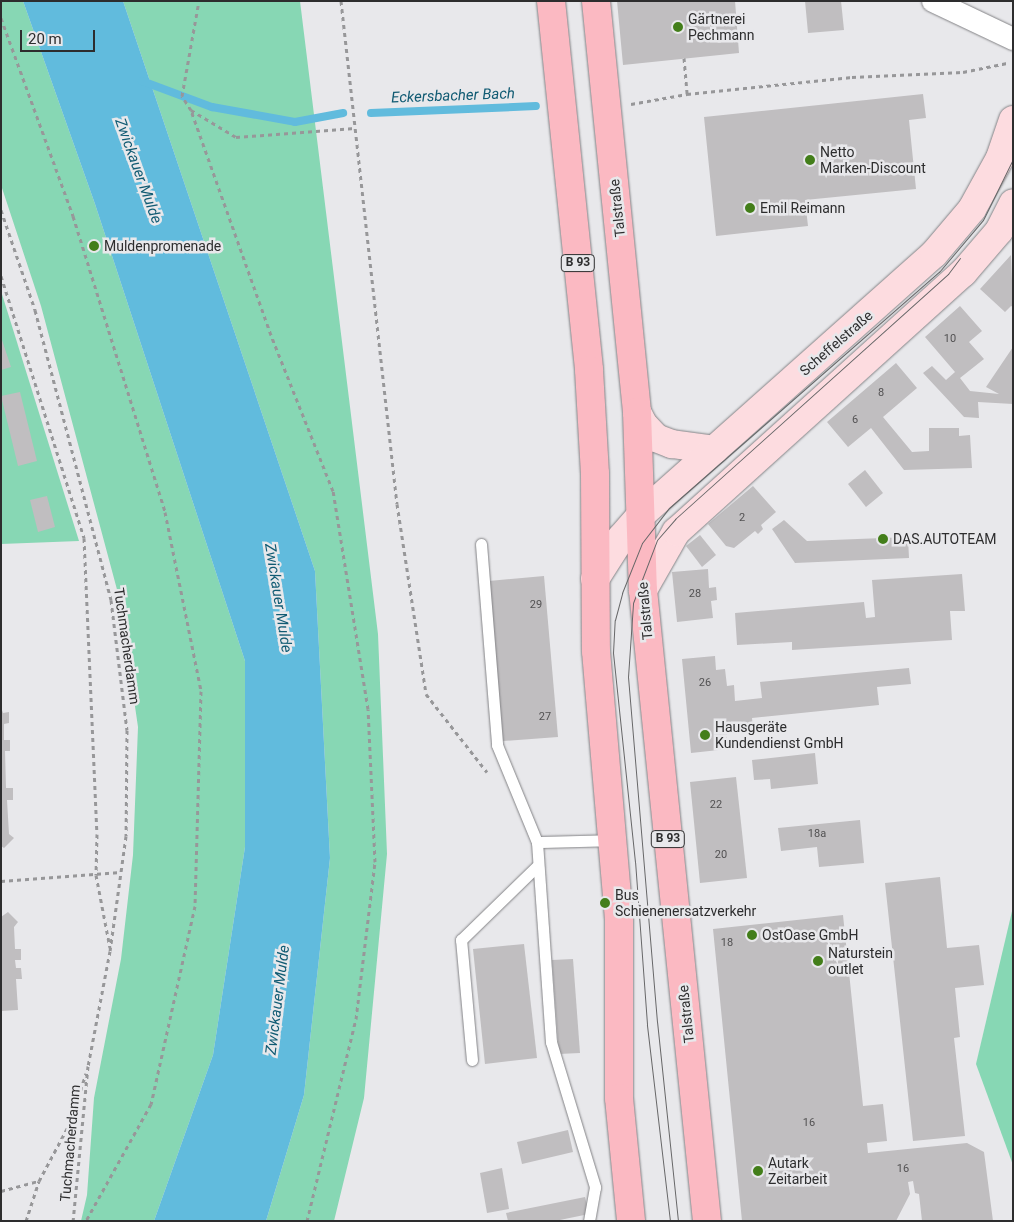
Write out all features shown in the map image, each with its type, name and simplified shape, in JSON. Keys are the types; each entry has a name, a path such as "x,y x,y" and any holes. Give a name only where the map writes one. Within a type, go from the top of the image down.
{"main road":[{"name":"B 93","path":"551,1 589,370 596,526 596,651 614,840 619,920 619,1098 631,1221"},
{"name":"Talstraße","path":"596,1 637,412 641,515 632,541 643,590 707,1221"}],"street":[{"path":"933,1 1013,39"},
{"name":"Scheffelstraße","path":"641,515 934,254 972,209 1000,158 1013,120"},
{"path":"643,590 676,532 963,273 998,231 1013,203"},
{"path":"637,412 643,424 656,438 672,444 715,450"},
{"path":"596,526 632,541 676,532"},
{"path":"595,580 632,541"}],"lane":[{"path":"481,544 497,745 536,842 551,1042 595,1187 589,1221"},
{"path":"536,842 614,840"},
{"path":"472,1060 461,940 538,865"}],"path":[{"path":"199,1 182,96 191,110 271,335 334,491 368,709 375,862 356,1019 307,1221"},
{"path":"341,1 397,504 426,694 492,779"},
{"path":"1,18 73,216 165,512 201,691 193,916 151,1104 86,1221"},
{"path":"684,58 687,94"},
{"path":"607,108 687,94 852,77 963,72 1013,61"},
{"path":"191,110 236,137 355,128"},
{"name":"Tuchmacherdamm","path":"1,210 35,310 111,600 126,730 126,836 110,951 88,1066 73,1221"},
{"path":"1,276 84,538 97,834 96,874 110,951"},
{"path":"1,881 121,872"},
{"name":"Tuchmacherdamm","path":"1,1191 38,1181 70,1121 88,1066"},
{"path":"26,1221 38,1181"}],"green space":[{"path":"1,1 23,1 95,204 245,661 245,847 213,1055 154,1221 81,1221 87,1195 94,1098 121,959 133,855 138,727 119,597 41,306 1,185"},
{"path":"123,1 300,1 378,634 387,854 364,1098 334,1221 266,1221 304,1095 330,858 315,571"},
{"path":"1,291 79,541 1,544"},
{"path":"1013,907 1013,1165 976,1064"}],"water":[{"name":"Zwickauer Mulde","path":"23,1 123,1 315,571 330,858 304,1095 266,1221 154,1221 213,1055 245,847 245,661 95,204"}],"building":[{"name":"Gärtnerei Pechmann","path":"617,1 735,1 739,53 623,65"},
{"path":"805,1 841,1 844,30 808,33"},
{"name":"Netto Marken-Discount","path":"923,94 926,118 909,120 916,189 805,200 808,226 716,236 704,117"},
{"path":"1011,255 1013,307 1011,306 1005,312 980,289"},
{"path":"960,306 982,331 969,342 984,359 960,378 970,391 999,394 986,387 1013,347 1013,404 978,402 979,418 964,417 923,373 932,366 946,380 955,372 925,337"},
{"path":"1,337 11,367 1,370"},
{"path":"896,363 917,388 883,417 912,452 929,451 929,428 959,428 959,436 970,435 972,468 904,470 871,428 848,447 827,422"},
{"path":"20,392 37,461 18,466 1,396"},
{"path":"865,470 883,493 866,507 848,484"},
{"path":"753,486 776,512 761,525 763,529 758,534 755,531 734,548 726,546 708,524"},
{"path":"47,496 55,527 38,532 30,500"},
{"name":"DAS.AUTOTEAM","path":"784,520 807,541 908,537 909,558 795,563 772,529"},
{"path":"700,535 716,555 702,567 686,546"},
{"path":"708,569 709,588 716,587 717,600 711,601 713,618 677,622 672,572"},
{"path":"962,574 965,611 950,611 952,640 792,650 792,642 737,645 735,613 864,602 866,618 875,617 872,580"},
{"path":"544,576 558,737 503,741 489,581"},
{"path":"715,656 716,670 725,669 727,686 734,685 735,701 762,698 760,682 909,668 911,684 877,687 879,705 752,718 753,728 739,730 738,724 726,725 728,749 691,753 682,659"},
{"path":"1,707 3,713 9,712 9,723 4,724 4,740 10,740 10,751 5,751 6,788 13,788 13,800 7,800 9,834 14,838 4,848 1,846"},
{"path":"815,753 818,784 771,789 770,779 754,780 752,760"},
{"path":"736,777 747,878 700,883 690,782"},
{"path":"860,820 864,863 819,867 817,847 781,851 778,828"},
{"path":"940,877 947,948 979,945 984,985 955,988 960,1037 954,1038 965,1136 913,1141 885,883"},
{"path":"8,912 18,922 14,927 15,949 21,949 21,960 15,960 16,968 21,968 22,979 16,979 18,1010 1,1011 1,917"},
{"path":"843,915 863,1106 883,1104 887,1141 867,1143 868,1153 967,1143 984,1152 993,1221 922,1221 919,1194 915,1193 913,1181 908,1182 910,1194 896,1221 742,1221 713,929"},
{"path":"524,944 537,1058 485,1064 473,949"},
{"path":"573,959 580,1053 559,1054 552,960"},
{"path":"568,1130 573,1152 522,1164 517,1142"},
{"path":"502,1168 509,1209 487,1213 480,1173"},
{"path":"585,1197 589,1214 555,1221 508,1221 506,1213"}],"waterway":[{"name":"Eckersbacher Bach","path":"142,81 212,107 295,122 343,113"},
{"name":"Eckersbacher Bach","path":"371,113 536,106"}],"tram line":[{"path":"670,1221 647,1024 635,862 613,653 615,620 622,593 642,543 669,508 939,272 983,220 1013,159"},
{"path":"678,1221 657,1022 628,677 633,603 657,540 675,519 948,274 960,258"}],"place":[{"name":"Gärtnerei Pechmann","path":"678,27"},
{"name":"Netto Marken-Discount","path":"810,160"},
{"name":"Emil Reimann","path":"750,208"},
{"name":"Muldenpromenade","path":"94,246"},
{"name":"DAS.AUTOTEAM","path":"883,539"},
{"name":"Hausgeräte Kundendienst GmbH","path":"705,735"},
{"name":"Bus Schienenersatzverkehr","path":"605,903"},
{"name":"OstOase GmbH","path":"752,935"},
{"name":"Naturstein outlet","path":"818,961"},
{"name":"Autark Zeitarbeit","path":"758,1171"}]}
